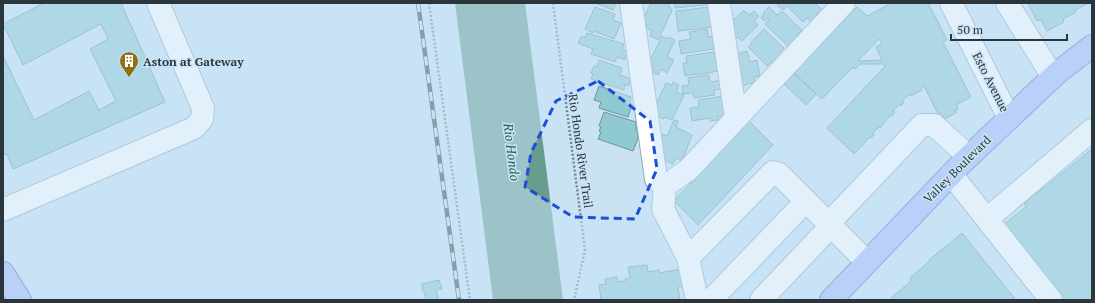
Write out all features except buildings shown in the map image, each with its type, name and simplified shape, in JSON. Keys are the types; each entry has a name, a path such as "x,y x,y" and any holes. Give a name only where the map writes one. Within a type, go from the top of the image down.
{"main road":[{"name":"Valley Boulevard","path":"836,298 867,262 968,156 1053,77 1092,46"},
{"path":"3,273 20,300"}],"street":[{"path":"3,210 194,128 202,119 203,108 158,3"},
{"path":"631,3 656,179 665,186"},
{"path":"719,3 736,118"},
{"path":"665,186 688,170 844,3"},
{"name":"Esto Avenue","path":"951,3 1009,118"},
{"path":"1007,3 1053,77"},
{"path":"760,300 922,125 934,125 968,156"},
{"path":"987,219 1092,130"},
{"path":"688,258 773,172 778,174 867,262"},
{"path":"951,174 1051,300"},
{"path":"665,186 663,209 688,258 697,300"},
{"path":"711,300 806,201"}],"path":[{"path":"429,3 470,300"},
{"name":"Rio Hondo River Trail","path":"552,3 585,250 574,300"}],"highlighted area":[{"path":"598,81 650,121 657,169 635,219 573,217 525,187 531,153 556,101"}],"water":[{"name":"Rio Hondo","path":"455,3 525,3 563,300 493,300"}],"railway":[{"path":"418,3 459,300"}],"place":[{"name":"Aston at Gateway","path":"129,78"}]}
